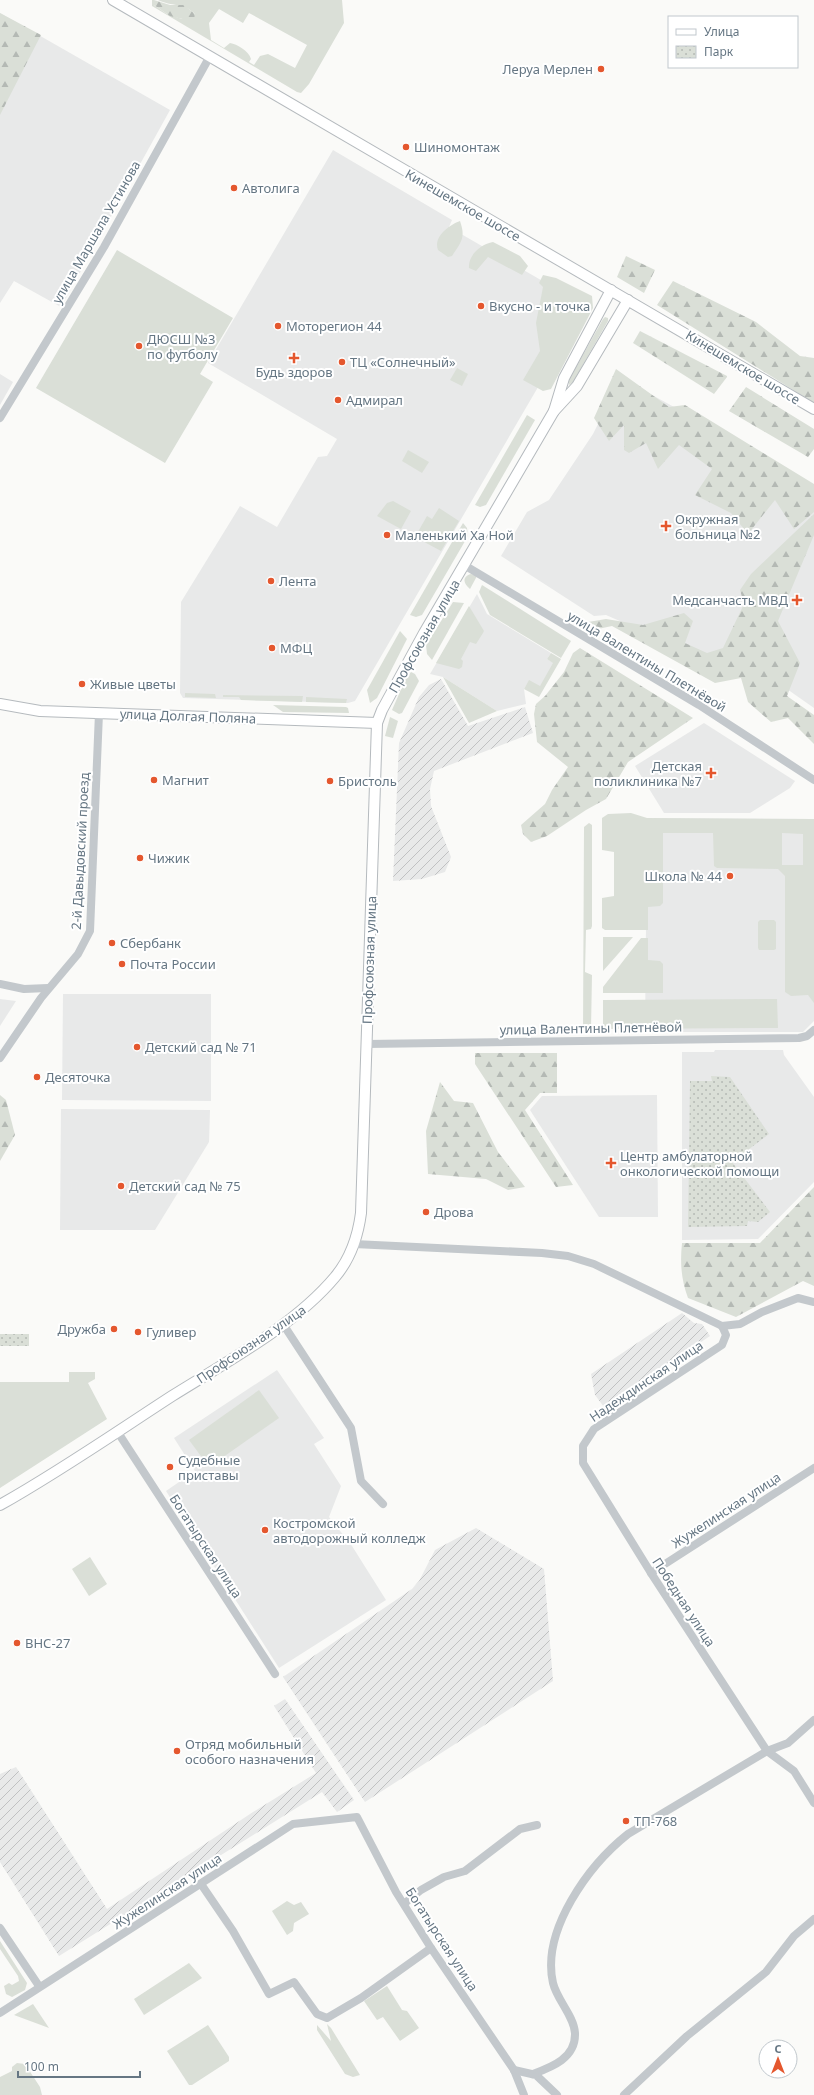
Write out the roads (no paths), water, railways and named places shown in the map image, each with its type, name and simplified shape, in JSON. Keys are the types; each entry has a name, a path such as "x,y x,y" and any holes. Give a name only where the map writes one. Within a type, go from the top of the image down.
{"main road":[{"name":"Кинешемское шоссе","path":"113,0 814,409"},
{"path":"554,411 564,378 611,290"},
{"name":"Профсоюзная улица","path":"0,1506 283,1324 307,1307 336,1276 346,1261 359,1229 361,1213 377,723 385,704 554,411 577,386 628,300"},
{"name":"улица Долгая Поляна","path":"0,704 40,711 377,723"}],"street":[{"name":"улица Маршала Устинова","path":"0,418 104,247 210,56"},
{"name":"улица Валентины Плетнёвой","path":"464,565 698,706 814,780"},
{"name":"2-й Давыдовский проезд","path":"0,1058 48,988 78,954 90,931 99,713"},
{"path":"0,984 24,989 48,988"},
{"name":"улица Валентины Плетнёвой","path":"367,1044 799,1038 807,1036 814,1030"},
{"path":"354,1244 542,1253 568,1256 594,1264 722,1326 740,1324 762,1312 798,1298 814,1302"},
{"path":"283,1324 351,1428 361,1481 383,1504"},
{"name":"Надеждинская улица","path":"583,1463 583,1446 594,1430 722,1345 726,1335 722,1326"},
{"name":"Богатырская улица","path":"117,1431 275,1674"},
{"name":"Победная улица","path":"583,1463 651,1573 768,1751 794,1771 814,1803"},
{"name":"Жужелинская улица","path":"651,1573 814,1468"},
{"path":"533,2074 559,2063 570,2055 575,2033 573,2024 556,1993 553,1983 551,1959 563,1914 580,1888 613,1846 628,1834 768,1751 788,1743 814,1720"},
{"name":"Богатырская улица","path":"357,1817 379,1862 431,1948 514,2070 524,2095"},
{"name":"Жужелинская улица","path":"0,2013 39,1986 293,1824 357,1817"},
{"path":"405,1903 421,1890 444,1877 465,1871 520,1829 538,1825"},
{"path":"201,1884 233,1931 269,1994 294,1982 317,2014 327,2018 361,1998 431,1948"},
{"path":"624,2095 686,2036 766,1972 794,1936 814,1919"},
{"path":"0,1928 39,1986"},
{"path":"514,2070 533,2074 557,2095"}],"place":[{"name":"Леруа Мерлен","path":"601,69"},
{"name":"Шиномонтаж","path":"406,147"},
{"name":"Автолига","path":"234,188"},
{"name":"Вкусно - и точка","path":"481,306"},
{"name":"Моторегион 44","path":"278,326"},
{"name":"ДЮСШ №3 по футболу","path":"139,346"},
{"name":"Будь здоров","path":"294,358"},
{"name":"ТЦ «Солнечный»","path":"342,362"},
{"name":"Адмирал","path":"338,400"},
{"name":"Окружная больница №2","path":"666,526"},
{"name":"Маленький Ха Ной","path":"387,535"},
{"name":"Лента","path":"271,581"},
{"name":"Медсанчасть МВД","path":"797,600"},
{"name":"МФЦ","path":"272,648"},
{"name":"Живые цветы","path":"82,684"},
{"name":"Детская поликлиника №7","path":"711,773"},
{"name":"Магнит","path":"154,780"},
{"name":"Бристоль","path":"330,781"},
{"name":"Чижик","path":"140,858"},
{"name":"Школа № 44","path":"730,876"},
{"name":"Сбербанк","path":"112,943"},
{"name":"Почта России","path":"122,964"},
{"name":"Детский сад № 71","path":"137,1047"},
{"name":"Десяточка","path":"37,1077"},
{"name":"Центр амбулаторной онкологической помощи","path":"611,1163"},
{"name":"Детский сад № 75","path":"121,1186"},
{"name":"Дрова","path":"426,1212"},
{"name":"Дружба","path":"114,1329"},
{"name":"Гуливер","path":"138,1332"},
{"name":"Судебные приставы","path":"170,1467"},
{"name":"Костромской автодорожный колледж","path":"265,1530"},
{"name":"ВНС-27","path":"17,1643"},
{"name":"Отряд мобильный особого назначения","path":"177,1751"},
{"name":"ТП-768","path":"626,1821"}]}
